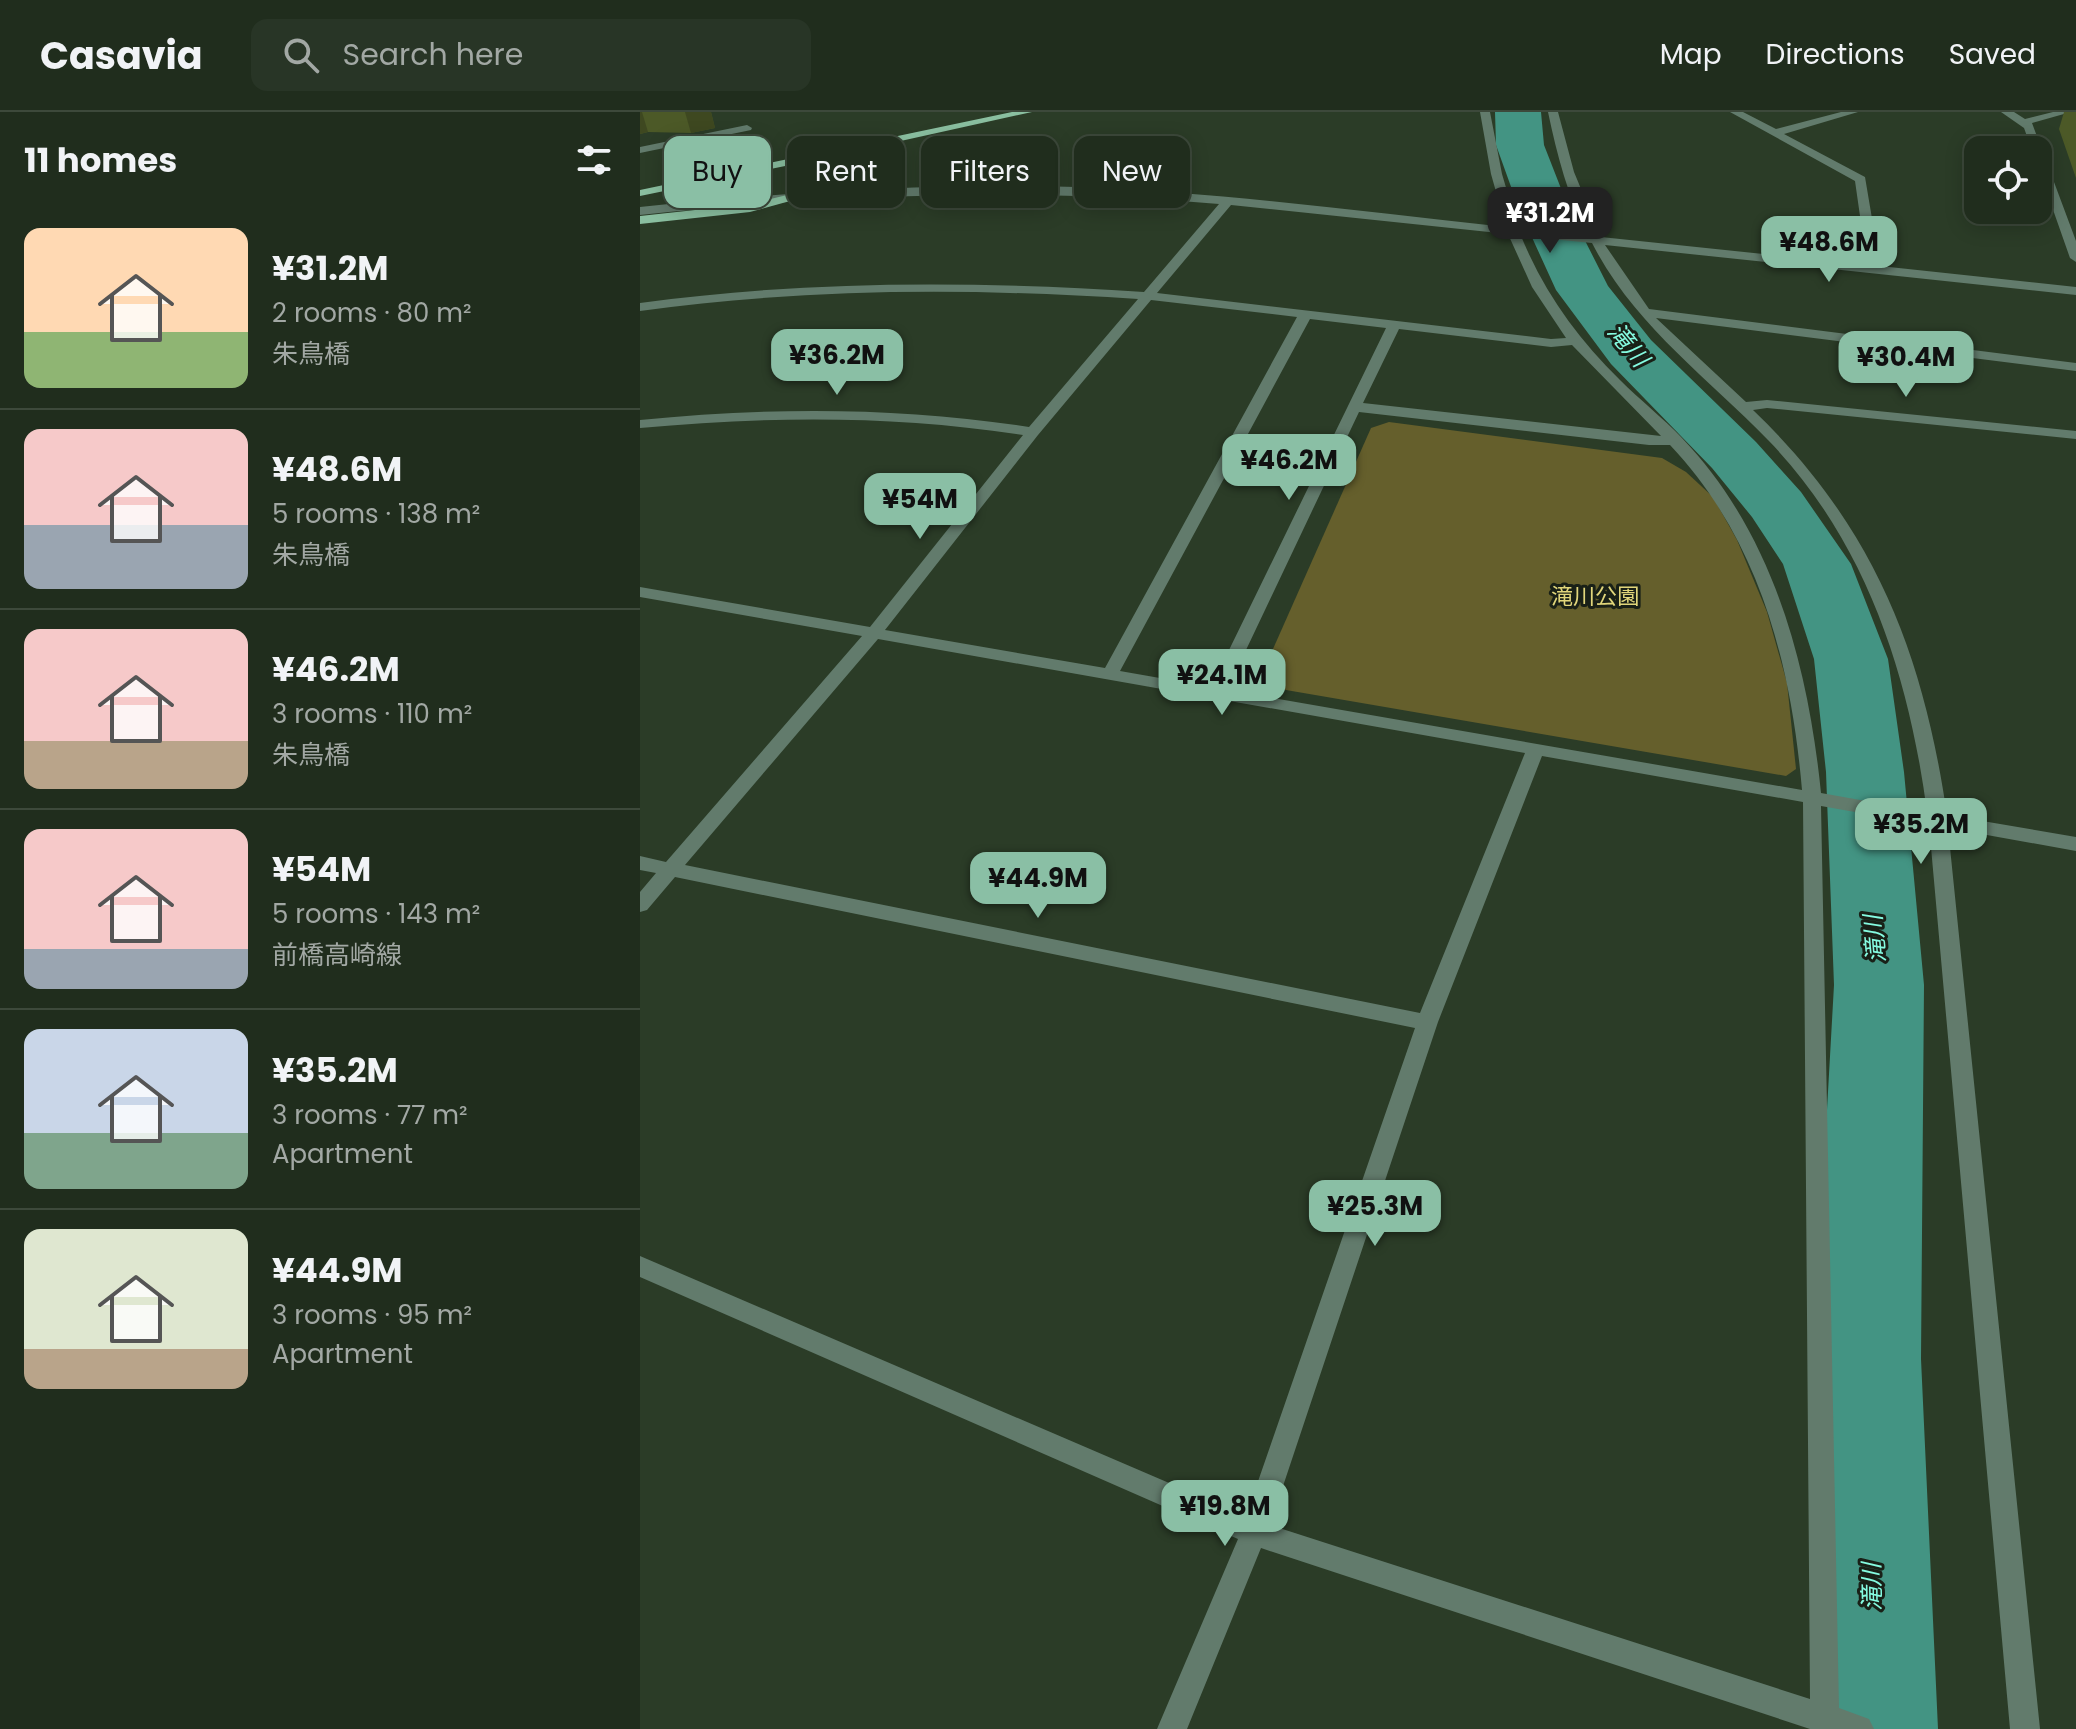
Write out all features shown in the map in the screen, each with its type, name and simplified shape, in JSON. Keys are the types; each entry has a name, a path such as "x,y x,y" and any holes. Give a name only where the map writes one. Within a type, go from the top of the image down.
{"main road":[{"path":"905,137 1027,112"},
{"path":"640,193 787,161"},
{"path":"640,220 750,208 787,198"}],"street":[{"path":"640,1266 1254,1533 1839,1726 1812,799 1797,679 1764,577 1723,501 1676,440 1576,341 1536,283 1491,163 1485,112"},
{"path":"1553,112 1564,165 1590,241 1658,329 1810,477 1865,568 1886,612 1914,689 1938,821 2025,1729"},
{"path":"1735,112 1861,179 1874,270"},
{"path":"1774,133 1853,112"},
{"path":"2006,112 2025,122 2032,136"},
{"path":"2025,122 2066,112"},
{"path":"640,150 747,128"},
{"path":"905,189 1031,188 1228,201 2076,291"},
{"path":"2052,190 2076,258"},
{"path":"640,211 787,196"},
{"path":"640,905 872,635 1033,432 1228,201"},
{"path":"640,307 729,295 882,286 1015,287 1149,296 1551,343 1576,341"},
{"path":"1646,313 2076,367"},
{"path":"1109,676 1305,315"},
{"path":"1216,695 1394,325"},
{"path":"1740,407 1767,404 2076,435"},
{"path":"1357,407 1649,441 1676,440"},
{"path":"640,424 709,417 884,417 1033,432"},
{"path":"640,592 2076,844"},
{"path":"1172,1729 1254,1533 1427,1022 1535,750"},
{"path":"640,863 1427,1022"}],"green space":[{"name":"滝川公園","path":"1389,422 1662,458 1686,472 1713,497 1737,540 1767,612 1787,683 1796,769 1786,776 1257,685 1371,428"}],"waterway":[{"name":"滝川","path":"1518,112 1520,145 1544,209 1583,290 1631,352 1734,455 1778,506 1817,564 1851,659 1865,772 1879,985 1867,1359 1875,1729"}]}
